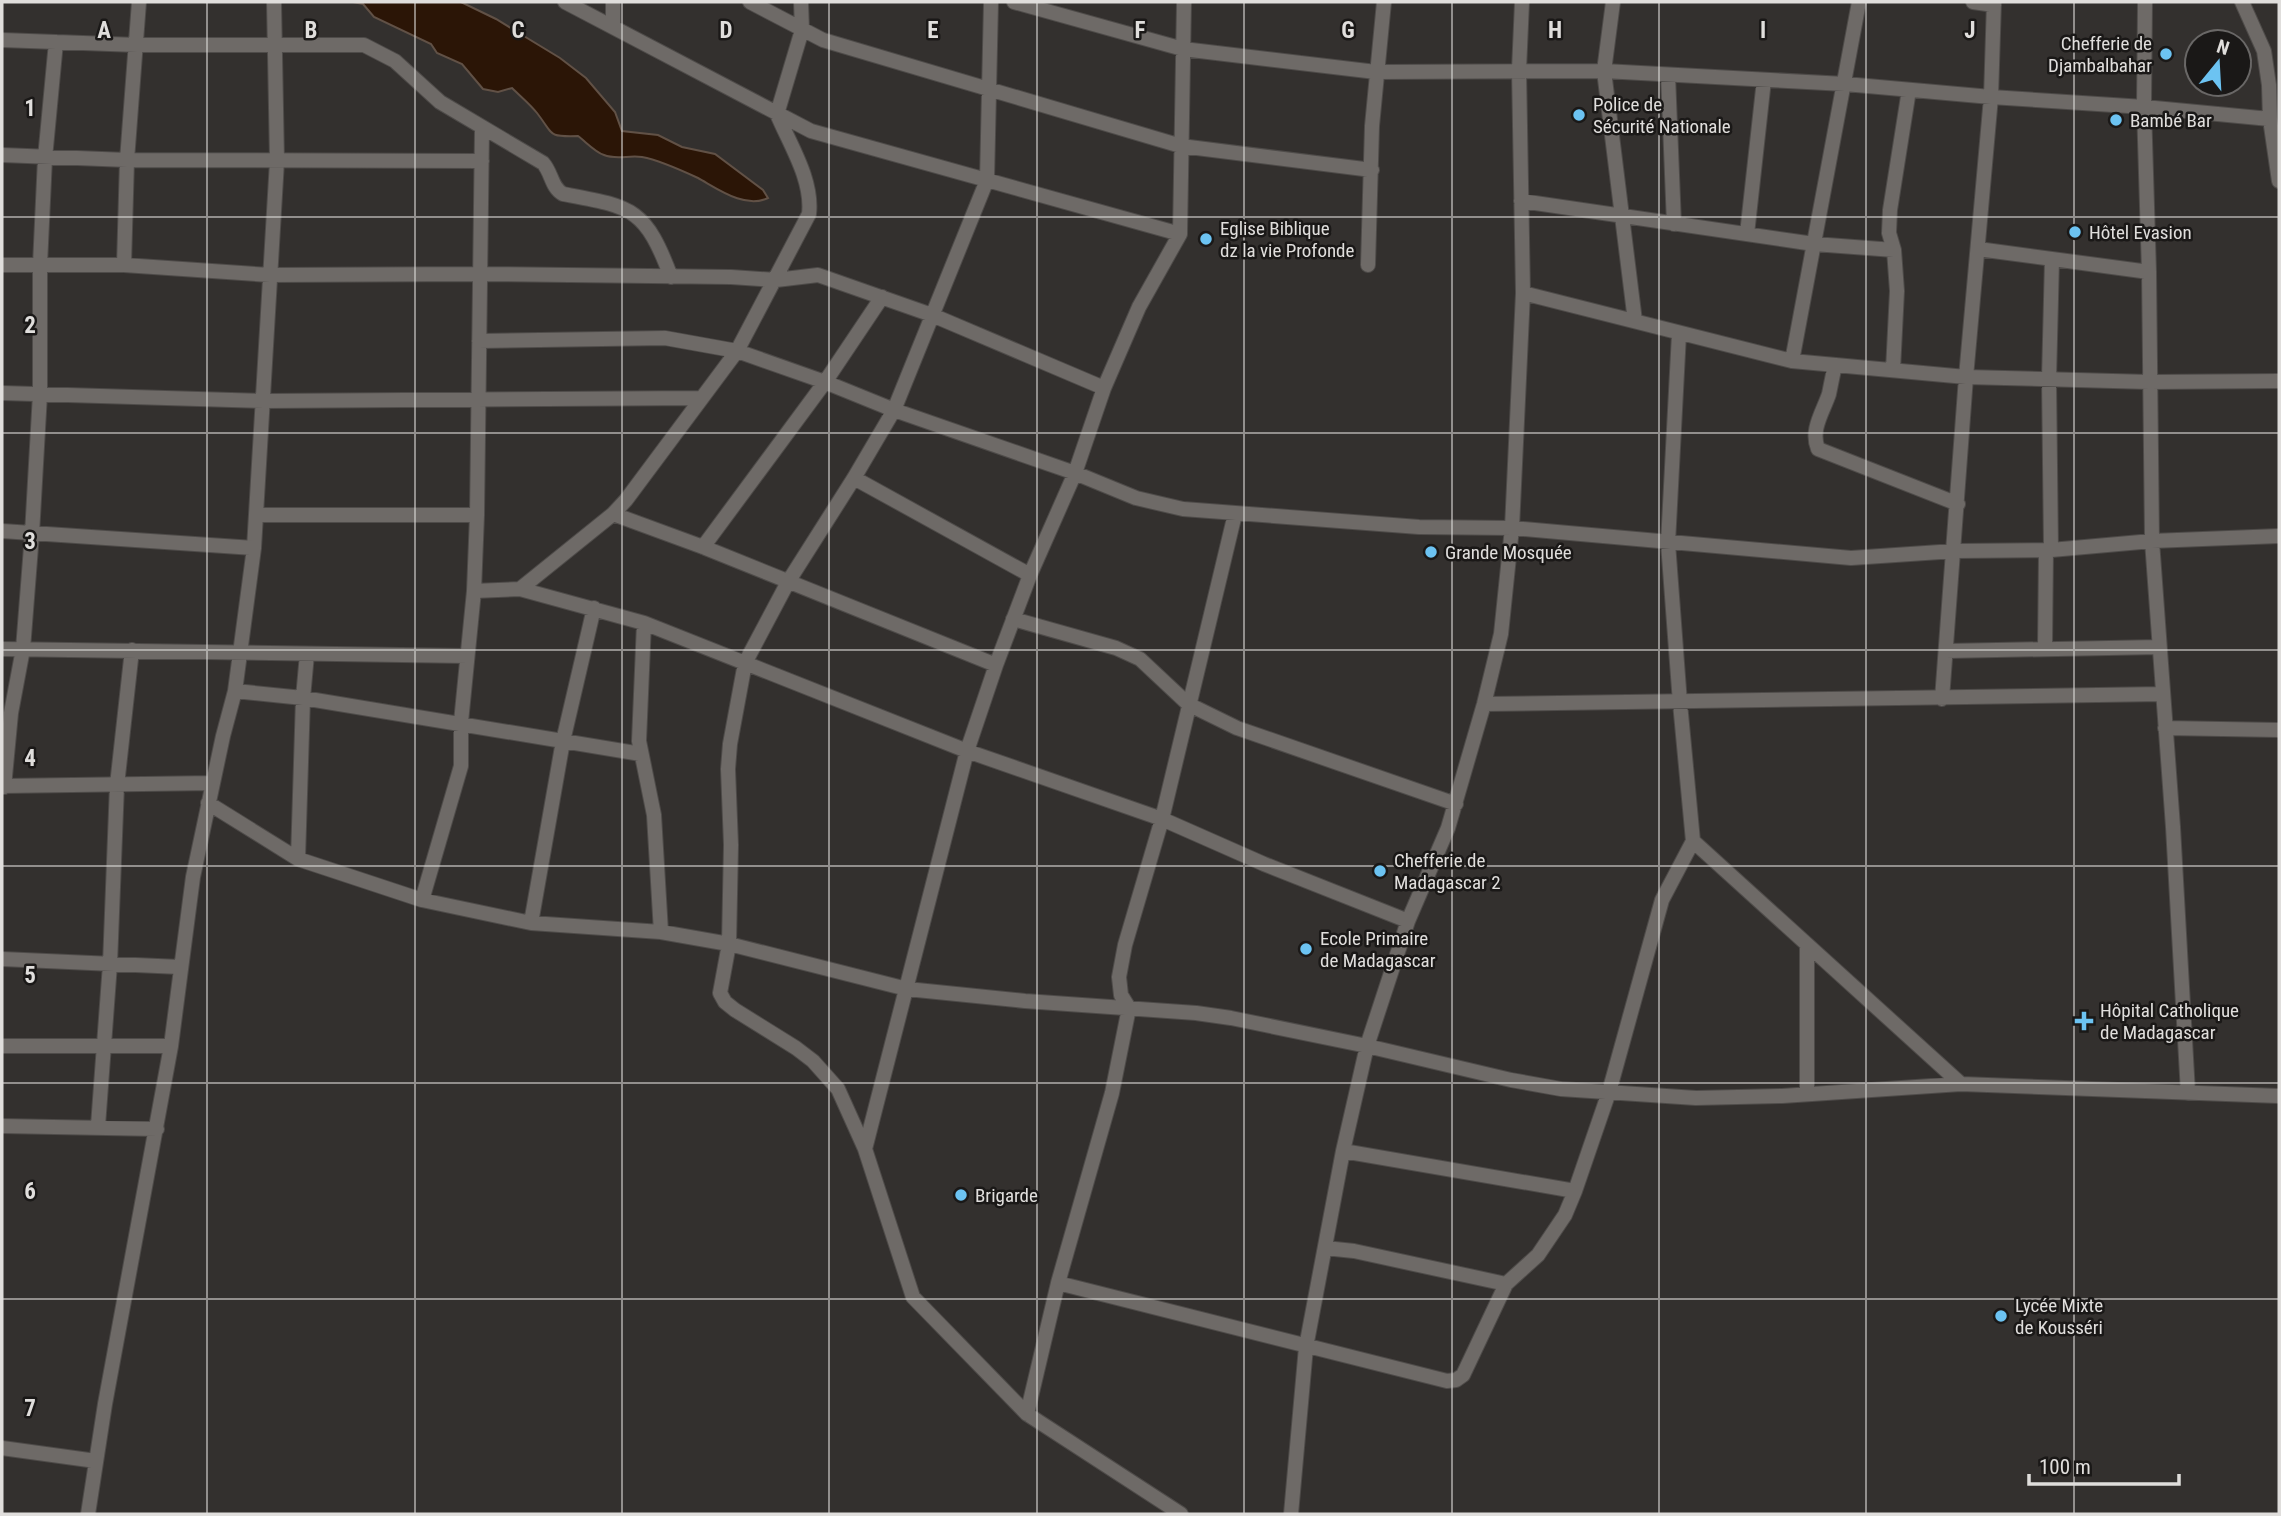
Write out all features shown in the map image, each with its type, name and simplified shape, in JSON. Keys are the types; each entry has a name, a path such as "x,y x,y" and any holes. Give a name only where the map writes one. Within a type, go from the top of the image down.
{"street":[{"path":"124,265 127,160 139,2"},
{"path":"88,1514 171,1046 193,877 235,691 254,548 277,161 274,2"},
{"path":"565,2 811,131 1180,234"},
{"path":"613,2 613,27"},
{"path":"750,2 822,40 1181,146 1372,170"},
{"path":"520,589 613,514 626,500 737,351 809,214 806,180 777,114 802,30 801,2"},
{"path":"991,2 987,180 894,410 788,582 745,663 728,769 731,845 729,944 720,993 725,1002 813,1061 838,1089 865,1149 914,1297 1027,1414 1181,1514"},
{"path":"1014,2 1184,49 1376,72 1604,71 1845,84 2270,119"},
{"path":"865,1149 967,751 996,665 1030,575 1075,473 1104,388 1139,307 1180,234 1184,2"},
{"path":"1368,265 1376,72 1384,2"},
{"path":"1291,1514 1306,1347 1343,1151 1367,1046 1408,921 1456,804 1501,634 1512,528 1523,293 1519,71 1522,2"},
{"path":"1613,2 1604,71 1635,321"},
{"path":"1792,361 1859,2"},
{"path":"1942,699 1966,377 1992,97 1994,3 1973,2"},
{"path":"2145,2 2144,107 2152,541 2188,1093"},
{"path":"2242,2 2264,51 2279,181"},
{"path":"2,40 137,45 364,46 395,61 440,102 543,163 549,169 556,190 563,194 624,207 636,214 659,246 671,277"},
{"path":"56,42 45,158 40,265 40,394 32,534 23,649 11,713 3,786 213,783"},
{"path":"1668,75 1674,224"},
{"path":"1747,234 1764,80"},
{"path":"1893,370 1897,290 1894,250 1889,233 1890,210 1909,90"},
{"path":"422,900 461,766 461,722 474,592 477,515 482,128"},
{"path":"2,155 127,160 482,160"},
{"path":"1521,201 1814,244 1894,250"},
{"path":"1978,248 2149,272"},
{"path":"2045,649 2049,550 2052,259"},
{"path":"2,265 124,265 270,275 480,274 776,280 818,275 932,315 1104,388"},
{"path":"1523,293 1792,361 1966,377 2149,382 2279,381"},
{"path":"703,547 825,382 882,297"},
{"path":"1058,1283 1447,1381 1456,1380 1463,1374 1506,1284 1538,1255 1565,1215 1609,1092 1662,900 1693,841 1668,542 1679,334"},
{"path":"479,341 666,338 737,351 894,410 1075,473 1136,498 1183,509 1419,527 1512,528 1851,558 1955,551 2049,550 2152,541 2279,536"},
{"path":"1835,365 1829,394 1817,423 1815,443 1818,449 1958,504"},
{"path":"2,393 264,401 702,398"},
{"path":"854,478 1030,575"},
{"path":"613,514 703,547 996,665"},
{"path":"1027,1414 1058,1283 1112,1093 1129,1008 1121,995 1119,977 1125,945 1161,819 1235,514"},
{"path":"256,516 477,515"},
{"path":"2,531 254,548"},
{"path":"474,592 520,589 644,623 967,751 1161,819 1264,864 1408,921"},
{"path":"531,923 563,741 594,608"},
{"path":"1013,619 1116,648 1140,659 1188,704 1237,728 1456,804"},
{"path":"644,623 639,741 654,815 661,932"},
{"path":"1946,651 2159,647"},
{"path":"2,649 467,656"},
{"path":"98,1126 110,964 117,785 132,650"},
{"path":"298,859 307,654"},
{"path":"235,691 303,698 461,722 641,754"},
{"path":"1484,704 2163,694"},
{"path":"2165,728 2279,730"},
{"path":"208,803 298,859 422,900 531,923 661,932 729,944 907,989 1231,1018 1561,1089 1696,1098 1961,1084 2279,1096"},
{"path":"1693,841 1961,1084"},
{"path":"1807,946 1807,1094"},
{"path":"2,959 180,967"},
{"path":"2,1046 171,1046"},
{"path":"2,1126 157,1129"},
{"path":"1343,1151 1575,1191"},
{"path":"1325,1248 1354,1251 1506,1284"},
{"path":"2,1448 96,1461"}],"shaded area":[{"path":"353,2 461,2 496,19 560,58 586,78 615,112 622,131 658,135 682,147 715,154 763,190 768,198 759,201 741,199 663,163 642,157 609,156 597,152 578,136 556,135 512,88 498,92 483,89 462,64 437,53 431,44 374,17 363,4"}],"place":[{"name":"Chefferie de Djambalbahar","path":"2166,54"},
{"name":"Police de Sécurité Nationale","path":"1579,115"},
{"name":"Bambé Bar","path":"2116,120"},
{"name":"Hôtel Evasion","path":"2075,232"},
{"name":"Eglise Biblique dz la vie Profonde","path":"1206,239"},
{"name":"Grande Mosquée","path":"1431,552"},
{"name":"Chefferie de Madagascar 2","path":"1380,871"},
{"name":"Ecole Primaire de Madagascar","path":"1306,949"},
{"name":"Hôpital Catholique de Madagascar","path":"2084,1021"},
{"name":"Brigarde","path":"961,1195"},
{"name":"Lycée Mixte de Kousséri","path":"2001,1316"}]}
